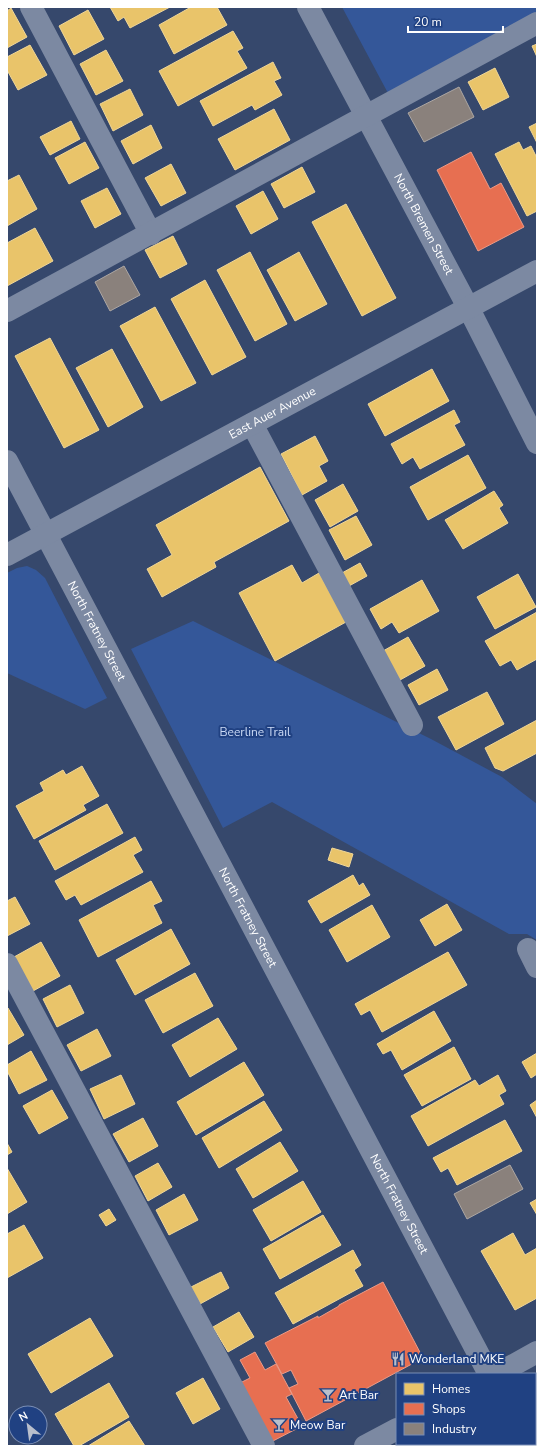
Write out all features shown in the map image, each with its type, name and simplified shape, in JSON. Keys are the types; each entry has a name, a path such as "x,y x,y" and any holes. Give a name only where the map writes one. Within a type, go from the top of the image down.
{"street":[{"path":"31,7 151,234"},
{"name":"North Bremen Street","path":"308,7 469,309 537,443"},
{"path":"7,311 537,23"},
{"name":"East Auer Avenue","path":"7,555 469,309 537,271"},
{"path":"252,424 412,726"},
{"name":"North Fratney Street","path":"7,461 487,1373"},
{"path":"7,964 264,1446"},
{"path":"499,1373 537,1352"},
{"path":"365,1446 396,1430"}],"green space":[{"path":"342,7 537,7 537,15 389,95"},
{"path":"27,566 36,570 45,578 107,698 85,709 7,673 7,573 17,568"},
{"name":"Beerline Trail","path":"193,621 431,739 502,777 537,804 537,940 527,934 509,934 272,802 223,828 131,649"}],"building: Homes":[{"path":"110,7 170,7 130,28 124,17 118,21"},
{"path":"191,7 217,7 227,25 174,54 159,25"},
{"path":"11,8 27,37 7,48 7,11"},
{"path":"88,10 104,39 74,55 59,26"},
{"path":"233,31 243,48 237,51 247,68 178,106 159,71"},
{"path":"537,44 537,57 532,46"},
{"path":"30,45 47,75 18,90 7,70 7,57"},
{"path":"106,50 123,81 96,95 80,64"},
{"path":"273,62 281,78 274,81 282,95 255,110 252,105 213,126 200,101"},
{"path":"495,68 509,97 483,110 468,82"},
{"path":"130,89 143,115 113,131 100,104"},
{"path":"274,109 290,140 235,170 218,139"},
{"path":"71,121 80,139 50,155 40,137"},
{"path":"537,123 537,143 529,127"},
{"path":"151,125 162,148 133,164 121,141"},
{"path":"85,142 99,168 69,184 55,158"},
{"path":"519,142 523,150 531,146 537,158 537,211 527,216 495,154"},
{"path":"171,164 186,193 161,206 145,178"},
{"path":"302,167 315,192 284,208 271,184"},
{"path":"19,175 37,209 7,226 7,181"},
{"path":"107,188 121,214 95,228 81,201"},
{"path":"263,191 278,219 251,234 236,206"},
{"path":"346,204 396,298 362,316 312,222"},
{"path":"35,228 53,261 7,286 7,243"},
{"path":"173,236 187,264 160,278 145,250"},
{"path":"250,252 287,324 255,341 217,270"},
{"path":"299,252 327,304 295,321 267,270"},
{"path":"205,280 246,357 212,375 171,299"},
{"path":"155,307 196,383 161,401 120,326"},
{"path":"50,338 99,430 64,448 15,356"},
{"path":"112,349 143,407 108,427 76,368"},
{"path":"432,369 449,401 385,436 368,404"},
{"path":"454,410 460,422 454,425 465,445 420,469 413,457 402,464 391,444"},
{"path":"315,436 328,461 319,466 327,481 302,495 281,454"},
{"path":"468,455 486,488 428,520 410,487"},
{"path":"260,467 289,521 214,562 216,567 162,597 147,569 172,555 156,525"},
{"path":"343,484 358,511 330,527 315,500"},
{"path":"494,491 503,505 499,508 508,523 463,549 445,520"},
{"path":"356,516 372,545 345,560 329,530"},
{"path":"360,563 367,576 349,586 342,573"},
{"path":"292,565 302,583 319,573 346,622 275,661 239,593"},
{"path":"518,574 536,607 495,629 477,597"},
{"path":"422,580 439,611 399,633 392,622 381,629 370,609"},
{"path":"537,612 537,659 517,670 511,660 500,666 485,641"},
{"path":"408,637 425,666 400,680 383,651"},
{"path":"437,669 448,690 419,705 408,685"},
{"path":"487,692 504,724 456,750 438,717"},
{"path":"537,720 537,753 503,771 495,768 485,748"},
{"path":"82,766 99,796 83,805 86,810 34,839 16,806 44,791 40,783 63,770 66,775"},
{"path":"107,804 123,833 55,870 39,841"},
{"path":"135,837 142,850 133,855 143,872 81,905 75,895 66,900 55,881"},
{"path":"332,848 353,854 349,867 328,860"},
{"path":"353,875 359,886 363,883 370,895 321,923 308,901"},
{"path":"151,881 162,901 153,905 162,923 98,957 79,920"},
{"path":"15,897 30,924 7,936 7,901"},
{"path":"447,904 462,930 435,946 420,920"},
{"path":"372,905 390,937 347,962 329,930"},
{"path":"171,929 190,964 135,995 116,960"},
{"path":"41,942 60,976 33,991 14,957"},
{"path":"448,952 467,985 382,1032 370,1010 361,1015 355,1004"},
{"path":"195,973 213,1006 163,1033 145,1000"},
{"path":"70,985 84,1013 57,1027 43,999"},
{"path":"8,1008 24,1035 7,1045 7,1009"},
{"path":"434,1011 451,1041 402,1070 391,1050 383,1054 377,1044"},
{"path":"218,1018 237,1049 190,1077 172,1045"},
{"path":"97,1029 111,1056 81,1071 67,1045"},
{"path":"454,1047 471,1079 422,1106 404,1075"},
{"path":"31,1051 47,1080 19,1094 7,1071 7,1065"},
{"path":"537,1053 537,1074 531,1078 522,1062"},
{"path":"244,1062 264,1095 196,1135 177,1102"},
{"path":"121,1075 135,1104 104,1119 90,1089"},
{"path":"498,1075 506,1091 499,1095 504,1104 428,1146 411,1116 475,1080 479,1086"},
{"path":"52,1090 68,1118 39,1134 23,1106"},
{"path":"537,1100 537,1118 530,1105"},
{"path":"264,1101 282,1130 219,1168 202,1138"},
{"path":"143,1118 158,1146 129,1162 113,1134"},
{"path":"505,1120 522,1151 457,1185 448,1168 441,1172 433,1158"},
{"path":"280,1142 298,1171 253,1198 236,1169"},
{"path":"7,1143 12,1152 7,1155"},
{"path":"158,1163 172,1187 148,1201 135,1176"},
{"path":"7,1168 27,1202 7,1214"},
{"path":"303,1181 321,1212 271,1241 253,1210"},
{"path":"184,1194 198,1220 169,1235 156,1210"},
{"path":"537,1199 537,1215 530,1203"},
{"path":"109,1209 116,1220 106,1226 99,1215"},
{"path":"323,1215 341,1245 280,1279 263,1249"},
{"path":"24,1225 43,1258 7,1278 7,1234"},
{"path":"513,1233 525,1255 537,1248 537,1298 515,1310 481,1251"},
{"path":"353,1250 361,1265 354,1270 363,1286 293,1324 275,1293"},
{"path":"221,1272 229,1288 200,1304 191,1287"},
{"path":"239,1312 254,1337 228,1352 213,1327"},
{"path":"90,1318 113,1356 51,1393 28,1354"},
{"path":"203,1378 220,1409 193,1424 176,1393"},
{"path":"109,1383 129,1417 79,1446 74,1446 55,1414"},
{"path":"129,1421 145,1446 88,1446"}],"building: Shops":[{"path":"471,152 490,189 501,183 524,227 478,251 437,170"},
{"path":"383,1282 423,1358 306,1421 289,1388 298,1384 291,1370 282,1374 265,1343 318,1316 318,1318"},
{"path":"255,1352 265,1370 276,1364 292,1394 286,1397 302,1426 269,1443 238,1384 250,1378 240,1360"}],"building: Industry":[{"path":"459,87 474,117 424,142 408,113"},
{"path":"124,266 140,295 110,311 95,282"},
{"path":"510,1165 523,1189 467,1219 454,1194"}],"place":[{"name":"Wonderland MKE","path":"398,1359"},
{"name":"Art Bar","path":"328,1395"},
{"name":"Meow Bar","path":"279,1425"}]}
